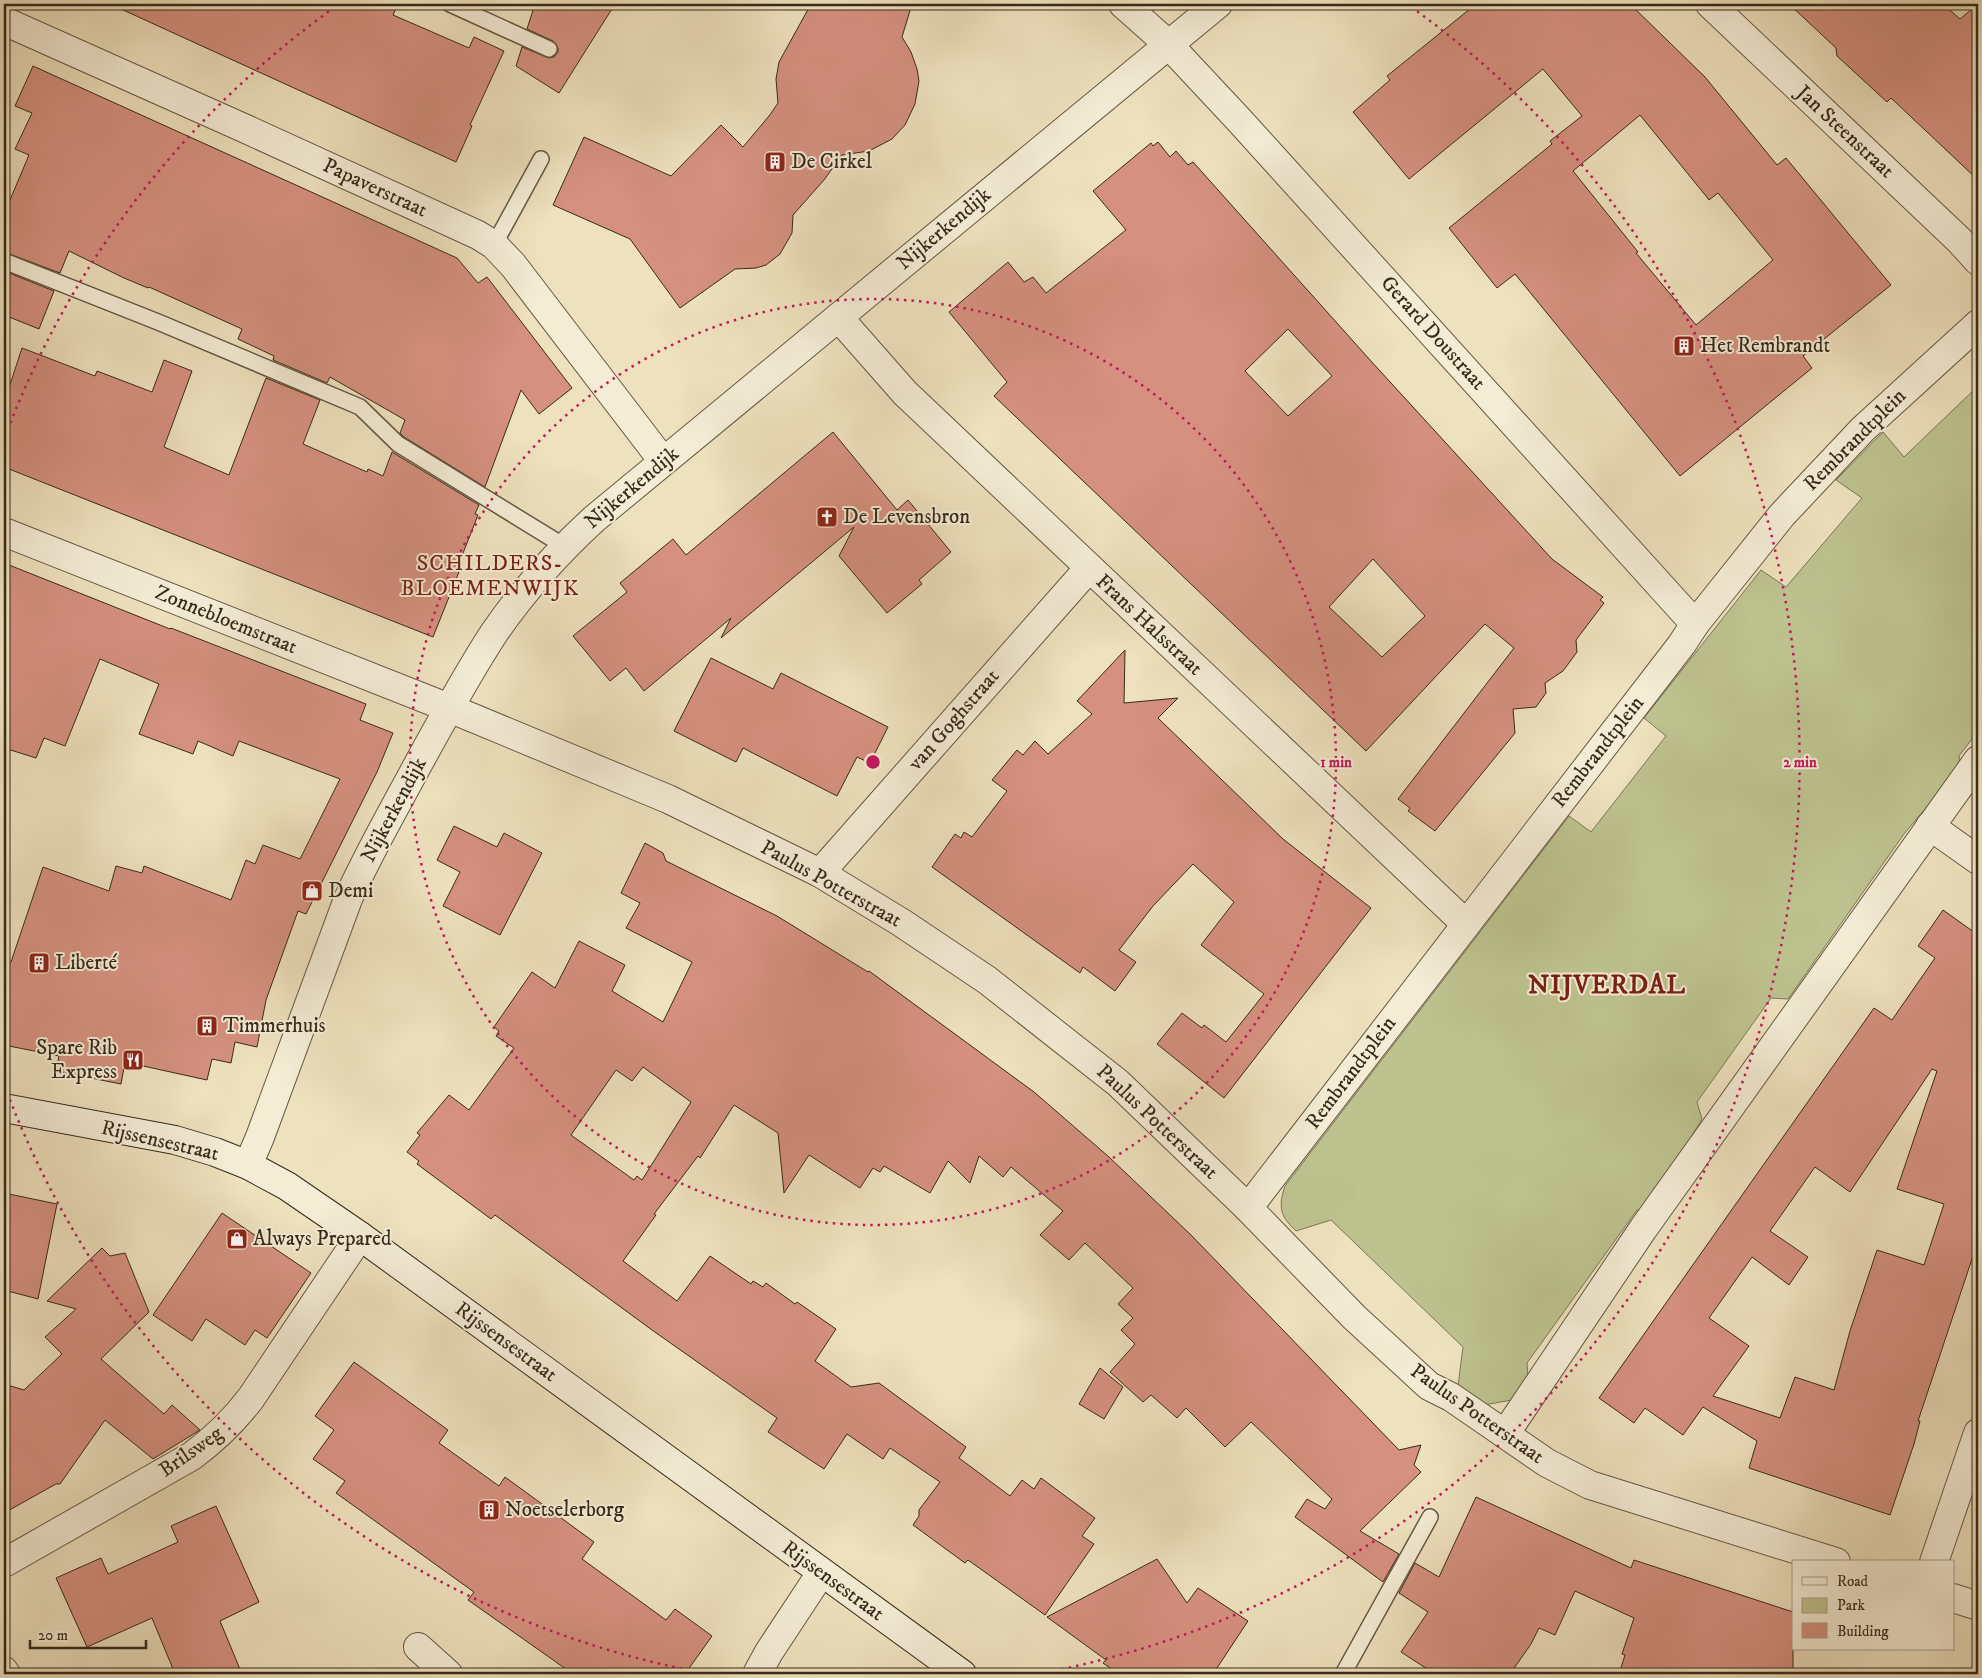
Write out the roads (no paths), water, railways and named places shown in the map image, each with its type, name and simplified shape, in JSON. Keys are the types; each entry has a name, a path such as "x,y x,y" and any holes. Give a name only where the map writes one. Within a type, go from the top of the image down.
{"street":[{"name":"Gerard Doustraat","path":"1124,4 1168,44 1447,349 1694,624"},
{"name":"Nijkerkendijk","path":"248,1165 348,899 364,865 449,708 494,633 525,592 564,546 664,461 1218,4"},
{"name":"Jan Steenstraat","path":"1710,4 1959,240 1978,261"},
{"name":"Papaverstraat","path":"4,21 255,133 494,245 513,265 664,461"},
{"name":"Frans Halsstraat","path":"839,318 905,393 1466,924"},
{"name":"Rembrandtplein","path":"1248,1208 1682,644 1694,624 1782,515 1863,429 1978,324"},
{"name":"Zonnebloemstraat","path":"4,532 449,708"},
{"name":"van Goghstraat","path":"820,872 1088,568"},
{"name":"Paulus Potterstraat","path":"449,708 668,799 820,872 902,923 1003,992 1118,1083 1248,1208 1354,1317 1429,1386 1451,1397 1547,1463 1590,1486 1830,1560"},
{"path":"1505,1434 1643,1229 1978,760"},
{"path":"1930,826 1978,860"},
{"name":"Rijssensestraat","path":"4,1108 175,1140 215,1152 248,1165 286,1186 360,1236 962,1674"},
{"name":"Brilsweg","path":"4,1562 192,1456 216,1438 236,1418 360,1236"},
{"path":"1935,1560 1978,1433"},
{"path":"757,1674 769,1652 821,1573"},
{"path":"1954,1598 1978,1606"},
{"path":"418,1647 448,1674"}],"lane":[{"path":"450,4 549,49"},
{"path":"494,245 541,159"},
{"path":"4,261 158,322 360,407 398,444 564,546"},
{"path":"1342,1674 1430,1517"}],"place":[{"name":"De Cirkel","path":"775,162"},
{"name":"Het Rembrandt","path":"1684,346"},
{"name":"De Levensbron","path":"827,517"},
{"name":"Demi","path":"312,891"},
{"name":"Liberté","path":"39,963"},
{"name":"Timmerhuis","path":"207,1026"},
{"name":"Spare Rib Express","path":"133,1060"},
{"name":"Always Prepared","path":"237,1239"},
{"name":"Noetselerborg","path":"489,1510"}],"district":[{"name":"SCHILDERS- BLOEMENWIJK","path":"490,576"},
{"name":"NIJVERDAL","path":"1607,985"}]}
